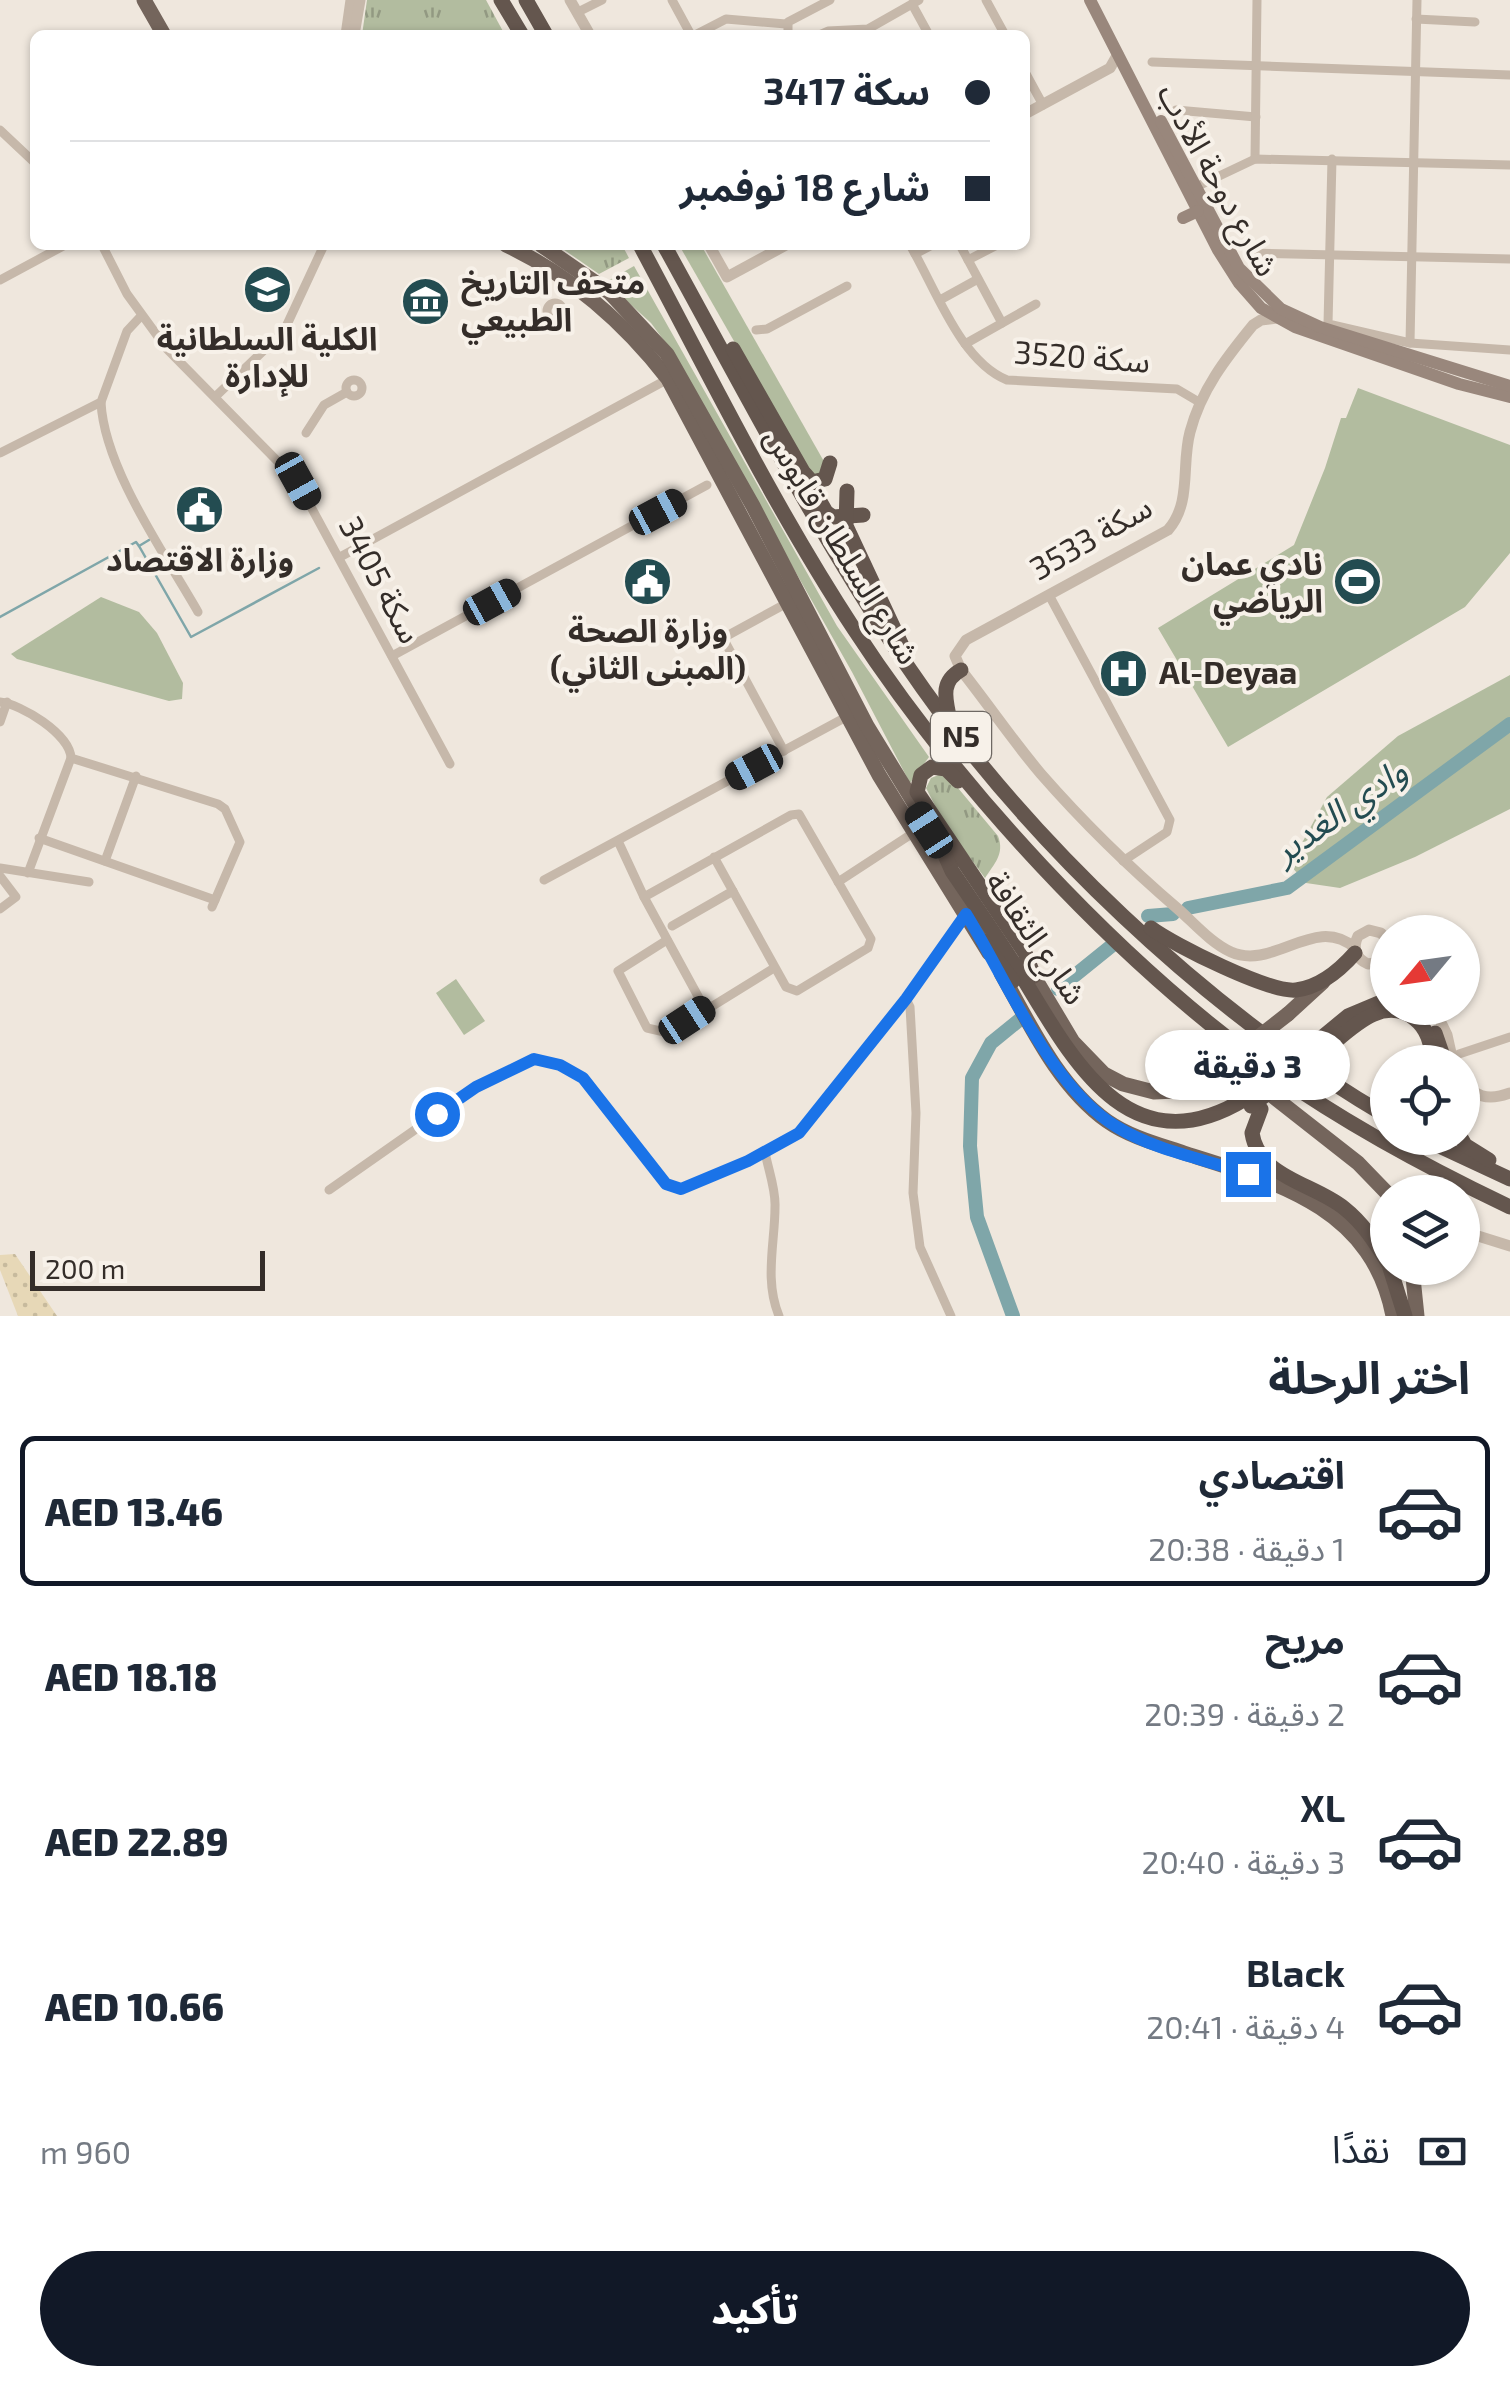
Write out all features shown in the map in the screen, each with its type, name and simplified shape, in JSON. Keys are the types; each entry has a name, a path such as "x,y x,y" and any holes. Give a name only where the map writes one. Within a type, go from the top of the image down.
{"highway":[{"path":"492,0 507,30"},
{"path":"502,0 519,30"},
{"path":"526,0 543,30"},
{"name":"شارع السلطان قابوس","path":"643,250 832,595 936,744 1059,884 1112,936 1266,1066 1413,1160 1510,1207"},
{"path":"667,250 734,351 826,512 845,518 863,514"},
{"name":"شارع السلطان قابوس","path":"667,250 800,490 908,667 951,725 1053,847 1123,914 1273,1040 1370,1105"},
{"path":"804,473 812,482 818,482 825,478 830,463"},
{"path":"847,491 845,518 854,548 899,636 908,667"},
{"path":"951,725 946,687 958,663"},
{"path":"980,796 941,768 928,769 917,783 921,799 1025,953 1034,976"},
{"path":"944,853 1067,1051 1103,1093 1148,1116 1180,1120 1252,1105 1319,1048 1368,1016 1403,1011 1424,1027 1430,1045"},
{"path":"966,914 978,914 1003,946"},
{"path":"1123,914 1188,950 1278,988 1304,988 1330,976 1355,951"},
{"path":"983,940 1074,1077 1113,1110 1154,1127 1186,1130 1218,1124 1276,1089 1359,1009 1370,1006"},
{"path":"1273,1040 1370,1095"},
{"path":"1252,1105 1252,1133 1264,1162 1346,1210 1370,1236"},
{"path":"1458,1155 1510,1180"},
{"path":"1480,1155 1510,1170"},
{"path":"1395,1285 1405,1316"}],"main road":[{"path":"133,0 149,30"},
{"path":"144,0 161,30"},
{"name":"شارع دوحة الأدب","path":"1090,0 1218,250 1248,295 1277,318 1324,340 1510,398"},
{"name":"شارع دوحة الأدب","path":"1098,0 1239,268 1252,284 1281,308 1320,328 1507,384"},
{"path":"1184,218 1198,211"},
{"name":"شارع الثقافة","path":"514,250 583,291 639,343 668,379 913,832 983,940 1055,1065 1089,1107 1130,1134 1295,1192 1326,1210 1362,1243 1381,1276 1394,1316"},
{"name":"شارع الثقافة","path":"549,250 595,280 654,337 679,372 867,726 944,853 1009,936 1079,1052 1113,1080 1143,1090 1165,1092 1224,1077 1249,1080 1370,1175"},
{"path":"654,337 670,368 668,379 678,380 722,450"},
{"path":"1058,1016 1088,1053 1129,1078 1179,1082 1220,1067 1330,976"},
{"path":"1414,1285 1417,1316"}],"street":[{"path":"347,30 351,0"},
{"path":"355,30 360,0"},
{"path":"570,0 587,30"},
{"path":"578,12 602,0"},
{"path":"672,0 690,30"},
{"path":"703,30 726,19 787,30 830,0"},
{"path":"986,0 1001,30"},
{"path":"1255,159 1257,0"},
{"path":"1410,343 1417,0"},
{"path":"872,30 916,2 927,30"},
{"path":"1416,19 1475,22"},
{"path":"1030,111 1110,68 1118,54"},
{"path":"1152,62 1510,75"},
{"path":"1110,68 1127,72"},
{"path":"1030,81 1043,104"},
{"path":"1176,110 1256,117"},
{"path":"0,130 30,157"},
{"path":"1332,158 1328,324 1410,343 1510,350"},
{"path":"1196,187 1255,159 1510,165"},
{"path":"0,280 56,250"},
{"name":"سكة 3405","path":"105,250 141,316 167,349 298,481 450,764"},
{"path":"215,397 284,331 322,250"},
{"path":"712,250 727,277 777,250"},
{"name":"سكة 3520","path":"912,250 980,365 1007,380 1177,389 1200,402"},
{"path":"963,250 1002,323"},
{"path":"968,260 987,250"},
{"path":"1251,253 1510,259"},
{"path":"940,300 978,279"},
{"path":"756,330 768,328 847,286"},
{"path":"1248,295 1257,312 1254,325"},
{"path":"965,344 1036,304"},
{"path":"141,316 127,331 101,402 102,424 112,454 198,612"},
{"path":"1254,325 1277,318"},
{"name":"سكة 3533","path":"958,663 961,643 1172,526 1183,504 1188,437 1200,402 1254,325"},
{"path":"340,556 668,379"},
{"path":"306,433 324,405 347,392"},
{"path":"0,454 101,402"},
{"path":"392,656 707,486"},
{"path":"1049,595 1170,820 1168,832 1123,862"},
{"path":"784,751 723,638 789,602"},
{"path":"958,663 1040,772 1123,862 1226,949 1253,956 1325,936 1341,939 1364,962 1370,963"},
{"path":"0,722 3,702 16,704 62,737 70,749 71,758 28,873"},
{"path":"544,880 848,716"},
{"path":"40,838 213,904 240,842 225,809 218,804 71,758"},
{"path":"104,862 136,776"},
{"path":"644,896 714,857 791,815 799,814 870,939 868,948 796,990 786,987 714,857"},
{"path":"838,882 913,832"},
{"path":"618,840 705,1008"},
{"path":"0,868 89,882"},
{"path":"0,876 16,896 0,909"},
{"path":"672,926 733,891"},
{"path":"329,1190 476,1087 534,1059 560,1065 583,1078 666,1184 681,1189 799,1133 906,999 966,914"},
{"path":"1355,951 1358,936 1365,931"},
{"path":"1282,947 1312,932 1370,931"},
{"path":"667,940 618,971 647,1028 668,1032 774,968"},
{"path":"906,999 910,1007 916,1113 913,1193 920,1246 952,1316"},
{"path":"1480,1049 1510,1037"},
{"path":"1480,1095 1510,1096"},
{"path":"1480,1103 1486,1105 1510,1096"},
{"path":"765,1152 776,1205 770,1256 772,1294 779,1316"},
{"path":"1358,1163 1375,1175"},
{"path":"1480,1236 1510,1246"}],"green space":[{"path":"367,0 486,0 502,30 363,30"},
{"path":"564,250 625,250 629,258 599,274"},
{"path":"682,250 704,250 826,465 821,476 810,474"},
{"path":"634,266 837,626 929,757 910,783 852,672 668,346 651,323 606,282"},
{"name":"نادي عمان الرياضي","path":"1358,388 1510,445 1510,553 1465,607 1228,747 1158,628 1294,545 1341,418 1346,418"},
{"path":"101,597 139,612 157,633 183,683 182,699 169,701 17,659 11,654"},
{"path":"1510,675 1510,809 1415,857 1340,888 1306,883 1290,865 1327,797 1398,736"},
{"path":"948,776 998,836 999,854 985,878 944,823 926,788 931,778"},
{"path":"456,979 485,1021 464,1035 436,993"}],"sand":[{"path":"15,1254 57,1316 18,1316 0,1270 0,1255"}],"waterway":[{"path":"0,617 136,542 139,546 149,540"},
{"path":"139,546 191,637 319,568"},
{"name":"وادي الغدير","path":"1188,908 1287,888 1510,724"},
{"name":"وادي الغدير","path":"1148,916 1173,914"},
{"name":"وادي الغدير","path":"1058,989 1115,943"},
{"name":"وادي الغدير","path":"1013,1316 977,1217 970,1146 972,1078 991,1043 1023,1017"}],"place":[{"name":"الكلية السلطانية للإدارة","path":"267,289"},
{"name":"متحف التاريخ الطبيعي","path":"426,301"},
{"name":"وزارة الاقتصاد","path":"200,510"},
{"name":"وزارة الصحة (المبنى الثاني)","path":"648,581"},
{"name":"نادي عمان الرياضي","path":"1358,582"},
{"name":"Al-Deyaa","path":"1124,673"}],"route":[{"path":"437,1114 476,1087 534,1059 560,1065 583,1078 666,1184 681,1189 748,1161 799,1133 906,999 966,914 1055,1065 1089,1107 1142,1140 1248,1174"}]}
